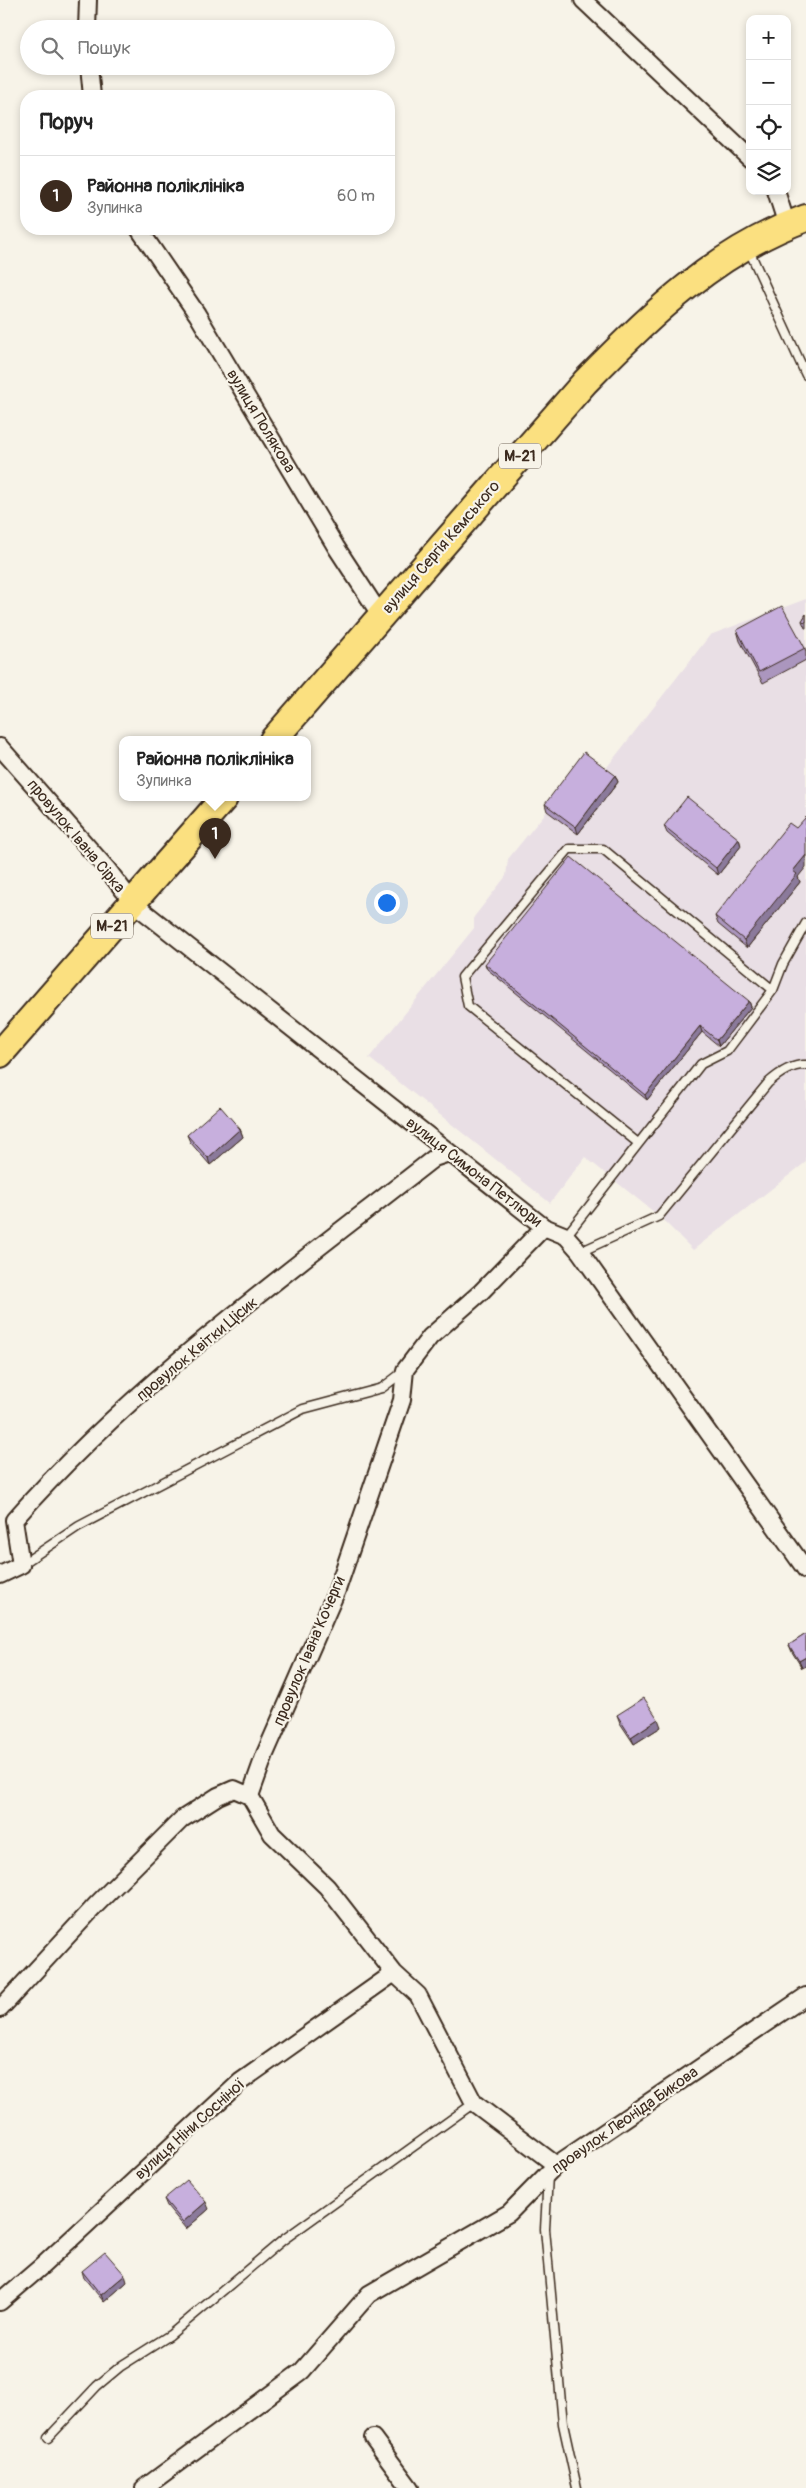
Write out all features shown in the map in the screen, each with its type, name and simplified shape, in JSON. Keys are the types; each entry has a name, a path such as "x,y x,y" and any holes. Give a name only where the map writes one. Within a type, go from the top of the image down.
{"highway":[{"name":"вулиця Сергія Кемського","path":"276,736 585,382 630,336 711,267 746,244 796,222"},
{"name":"М-21","path":"0,1054 221,801"}],"street":[{"path":"87,20 88,0"},
{"path":"583,0 746,154"},
{"path":"91,75 92,90"},
{"path":"779,195 796,222"},
{"name":"вулиця Полякова","path":"143,235 196,314 336,547 381,616"},
{"name":"провулок Івана Сірка","path":"0,747 108,870 132,903"},
{"name":"вулиця Симона Петлюри","path":"132,903 544,1227 566,1236 580,1252 806,1570"},
{"name":"провулок Квітки Цісик","path":"21,1565 14,1520 49,1480 118,1415 220,1326 434,1158 449,1153"},
{"name":"провулок Івана Кочерги","path":"250,1796 265,1754 337,1590 402,1400 406,1370 430,1337 481,1292 544,1227"},
{"path":"0,1575 21,1565"},
{"path":"0,2009 96,1905 182,1819 234,1789 250,1796 272,1834 327,1887 394,1973 418,1996 474,2103 552,2169"},
{"name":"вулиця Ніни Сосніної","path":"0,2302 42,2266 240,2082 394,1973"},
{"name":"провулок Леоніда Бикова","path":"144,2488 302,2370 369,2294 509,2213 552,2169 806,1996"},
{"path":"373,2438 410,2488"}],"lane":[{"path":"746,244 806,375"},
{"path":"638,1143 468,1006 462,977 569,848 603,849 773,990"},
{"path":"566,1236 701,1064 727,1051 773,990 784,964 806,923"},
{"path":"580,1252 659,1216 768,1083 780,1072 799,1064 806,1065"},
{"path":"21,1565 79,1526 303,1409 382,1388 406,1370"},
{"path":"48,2438 97,2386 115,2371 170,2335 283,2240 474,2103"},
{"path":"552,2169 545,2239 563,2424 577,2488"}],"shaded area":[{"path":"806,599 806,1162 693,1250 659,1216 585,1157 550,1203 369,1058 474,928 474,917 506,876 508,859 547,811 604,771 710,635"}],"building":[{"path":"782,606 805,648 759,672 737,630"},
{"path":"806,614 806,622 802,621"},
{"path":"584,752 615,775 576,827 545,804"},
{"path":"687,797 739,839 716,868 664,826"},
{"path":"806,817 806,855 793,871 797,874 744,940 715,916 789,823 796,828"},
{"path":"571,857 749,1001 717,1040 700,1026 645,1095 485,964"},
{"path":"220,1106 240,1129 208,1158 187,1135"},
{"path":"806,1634 806,1657 799,1661 789,1645"},
{"path":"644,1698 658,1719 631,1737 617,1715"},
{"path":"187,2180 206,2202 183,2222 164,2199"},
{"path":"105,2252 125,2275 101,2295 82,2271"}],"place":[{"name":"Районна поліклініка","path":"215,859"}]}
